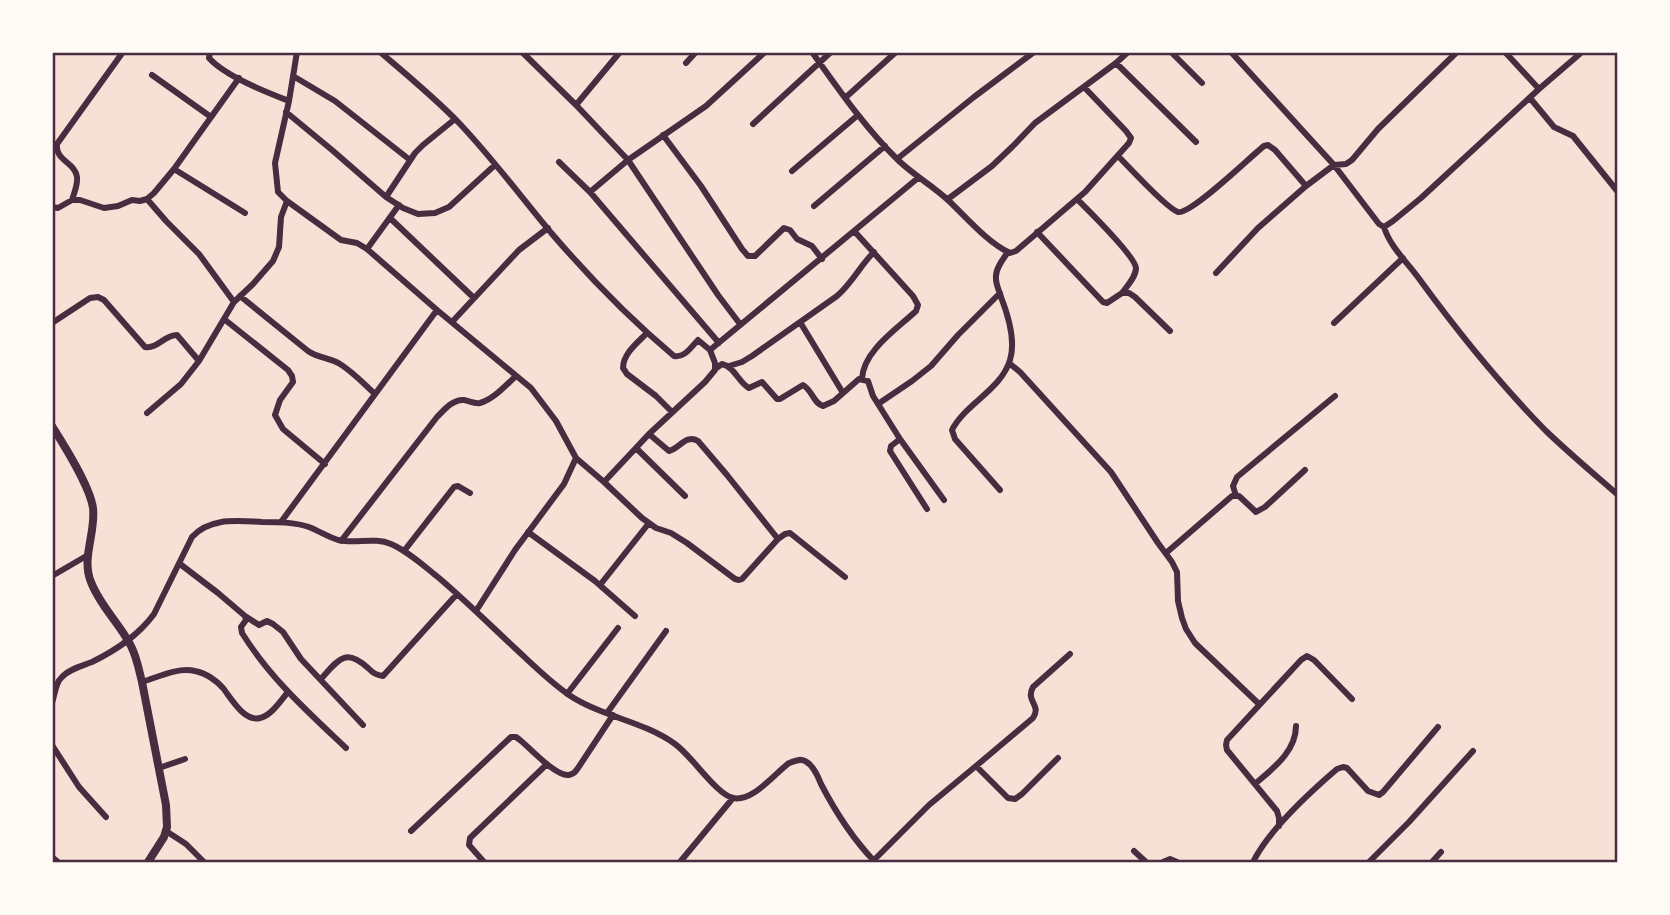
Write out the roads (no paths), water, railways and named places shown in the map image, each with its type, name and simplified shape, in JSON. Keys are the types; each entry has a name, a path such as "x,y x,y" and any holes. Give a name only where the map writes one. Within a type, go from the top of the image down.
{"street":[{"path":"72,200 76,174 59,156 57,144 123,52"},
{"path":"210,52 211,61 260,89 289,101"},
{"path":"297,52 275,163 278,192 287,201 341,240 357,243 367,249 531,388 556,421 576,458 649,523 687,543 728,575 739,580 778,540 790,533 845,577"},
{"path":"380,52 455,119 601,288 647,333 674,356 679,357 698,340 710,350 715,370"},
{"path":"522,52 628,160 740,324"},
{"path":"576,105 620,52"},
{"path":"686,63 696,52"},
{"path":"590,192 628,160 706,106 765,52"},
{"path":"812,52 884,146 918,178 937,190 996,245 1010,253 1016,251 1077,199 1129,143 1131,138 1126,131 1084,87"},
{"path":"752,124 831,52"},
{"path":"845,97 896,52"},
{"path":"897,159 1034,52"},
{"path":"948,200 992,166 1035,122 1128,52"},
{"path":"1171,52 1202,83"},
{"path":"1231,52 1335,165 1461,333 1524,407 1547,432 1618,495"},
{"path":"1216,273 1258,228 1306,186 1335,165 1346,164 1352,160 1378,129 1457,52"},
{"path":"1504,52 1539,89"},
{"path":"1384,227 1421,198 1582,52"},
{"path":"1116,63 1196,142"},
{"path":"152,75 211,117"},
{"path":"293,76 335,101 410,160"},
{"path":"52,207 58,208 72,200 80,200 104,208 147,199 174,169 239,78"},
{"path":"1530,98 1554,127 1573,136 1618,192"},
{"path":"286,112 386,197 418,214 441,211 449,207 495,165"},
{"path":"792,171 858,115"},
{"path":"386,197 423,145 455,119"},
{"path":"663,135 701,186 745,254 755,256 784,228 790,230 797,239 812,246 822,259"},
{"path":"1118,156 1167,205 1178,212 1183,212 1201,200 1268,145 1306,186"},
{"path":"814,206 884,146"},
{"path":"559,162 590,192 719,343"},
{"path":"174,169 245,213"},
{"path":"710,350 918,178"},
{"path":"147,199 199,254 234,302"},
{"path":"1037,232 1103,302 1110,302 1122,293 1136,272 1136,266 1077,199"},
{"path":"148,413 181,384 199,361 234,302 273,261 279,247 281,217 287,201"},
{"path":"367,249 399,205"},
{"path":"390,218 474,298"},
{"path":"452,322 520,250 548,228"},
{"path":"855,232 914,296 918,305 916,311 873,352 864,366 862,379"},
{"path":"604,482 649,434 722,364 729,366 742,362 800,322 846,288 863,262 874,252"},
{"path":"1000,491 955,439 952,430 999,380 1009,363 1013,342 995,279 1008,252"},
{"path":"1334,323 1404,258"},
{"path":"878,404 931,366 1000,293"},
{"path":"1122,293 1135,297 1170,331"},
{"path":"240,296 308,351 341,365 375,394"},
{"path":"52,323 90,298 98,297 104,300 145,347 153,347 168,336 177,335 199,361"},
{"path":"281,522 438,310"},
{"path":"224,319 288,370 293,382 280,400 275,415 283,429 325,464"},
{"path":"800,322 843,393"},
{"path":"647,333 626,355 623,368 672,412"},
{"path":"1009,363 1111,472 1177,572 1178,601 1186,629 1195,643 1259,704"},
{"path":"729,366 746,386 749,388 762,382 777,399 803,385 820,406 827,405 859,379 867,381 900,439 944,500"},
{"path":"341,541 446,408 461,400 473,403 488,400 516,376"},
{"path":"1305,470 1256,512 1236,495 1233,486 1237,477 1335,396"},
{"path":"52,426 89,492 93,507 88,555 88,572 92,584 128,640 135,654 142,682 167,815 166,831 148,863"},
{"path":"649,434 669,451 688,439 698,441 778,540"},
{"path":"900,439 891,446 890,451 927,509"},
{"path":"636,448 685,496"},
{"path":"476,611 510,556 570,475 576,458"},
{"path":"404,551 454,487 458,486 470,493"},
{"path":"1166,553 1236,495"},
{"path":"52,703 58,682 64,675 98,659 139,632 154,614 192,537 205,526 232,521 281,522 306,526 341,541 380,541 404,551 457,594 567,694 582,703 652,730 675,744 724,795 733,798 750,795 789,763 804,760 817,776 841,820 874,862 929,805 1033,718 1036,709 1030,692 1070,654"},
{"path":"600,585 649,523"},
{"path":"528,532 600,585 635,616"},
{"path":"52,576 88,555"},
{"path":"180,564 245,616 259,625 267,621 276,626 302,659 363,725"},
{"path":"321,679 337,662 346,657 356,659 375,674 383,676 457,594"},
{"path":"245,616 242,633 264,666 346,748"},
{"path":"567,694 618,628"},
{"path":"411,831 511,737 516,737 560,773 573,774 666,631"},
{"path":"1279,826 1277,811 1227,750 1226,745 1231,734 1307,656 1352,699"},
{"path":"142,682 177,671 195,671 217,682 239,709 259,719 267,715 288,692"},
{"path":"1255,785 1284,757 1295,740 1296,726"},
{"path":"1253,863 1279,826 1337,769 1343,767 1351,771 1368,791 1379,794 1438,727"},
{"path":"52,746 79,787 106,817"},
{"path":"1369,863 1473,751"},
{"path":"976,766 1008,798 1015,799 1058,758"},
{"path":"159,768 185,759"},
{"path":"484,863 469,845 470,838 547,764"},
{"path":"680,863 733,798"},
{"path":"166,831 186,844 204,863"},
{"path":"1134,851 1146,863"},
{"path":"1432,863 1441,852"},
{"path":"52,857 58,863"},
{"path":"1163,863 1171,859 1177,863"}]}
